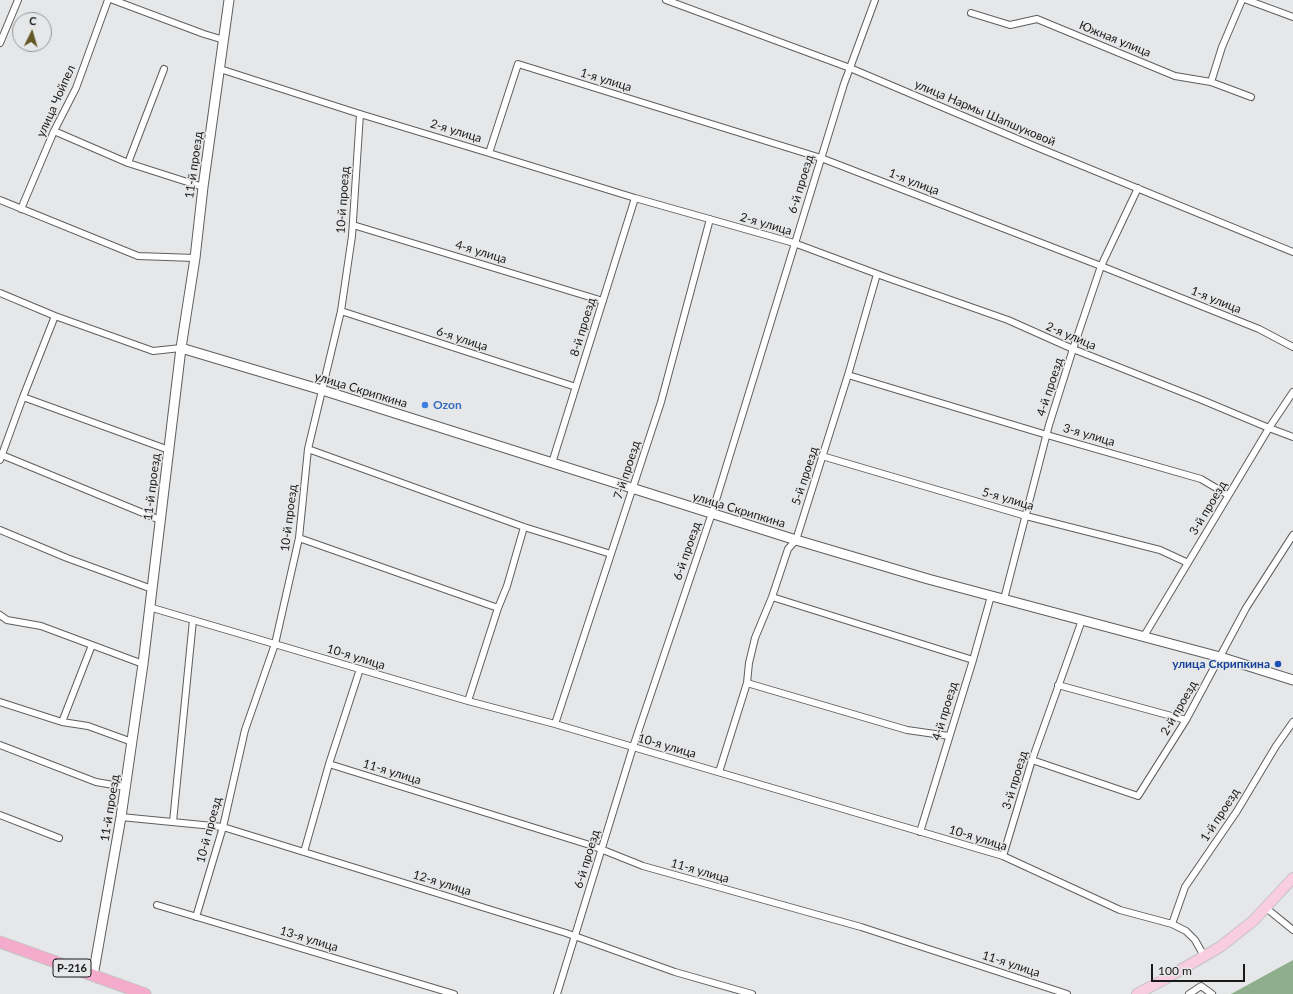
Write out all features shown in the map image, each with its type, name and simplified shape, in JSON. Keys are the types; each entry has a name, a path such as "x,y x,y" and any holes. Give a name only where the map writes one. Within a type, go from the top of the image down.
{"highway":[{"name":"Р-216","path":"0,942 144,994"}],"main road":[{"path":"1137,994 1204,956 1236,935 1266,908 1293,878"}],"street":[{"path":"0,43 18,0"},
{"name":"улица Чойпел","path":"21,209 54,131 76,88 108,0"},
{"path":"113,0 224,40"},
{"name":"11-й проезд","path":"93,976 121,817 132,742 181,348 195,258 203,187 230,0"},
{"name":"улица Нармы Шапшуковой","path":"666,0 850,68 1034,146 1293,252"},
{"name":"6-й проезд","path":"557,994 633,747 712,513 821,158 850,68 875,0"},
{"path":"1211,82 1222,47 1242,0"},
{"path":"1247,0 1293,17"},
{"name":"Южная улица","path":"971,13 1010,25 1037,19 1174,76 1211,82 1251,97"},
{"name":"1-я улица","path":"489,153 518,64 821,158 1101,266 1259,329 1293,347"},
{"path":"128,163 164,69"},
{"name":"2-я улица","path":"220,69 360,114 635,198 794,243 1008,320 1073,350 1293,437"},
{"name":"10-й проезд","path":"196,917 223,826 245,730 275,644 299,538 308,449 341,311 353,225 360,114"},
{"path":"54,131 128,163 203,187"},
{"name":"4-й проезд","path":"1004,599 1047,435 1073,350 1101,266 1138,188"},
{"name":"8-й проезд","path":"552,463 635,198"},
{"path":"0,200 138,256 195,258"},
{"name":"7-й проезд","path":"555,724 661,402 710,219"},
{"name":"4-я улица","path":"353,225 603,301"},
{"name":"5-й проезд","path":"719,772 746,683 755,638 772,597 788,549 796,540 848,375 877,274"},
{"path":"0,293 55,316 153,351 181,348"},
{"name":"6-я улица","path":"341,311 576,387"},
{"path":"55,316 1,458 160,520"},
{"name":"улица Скрипкина","path":"181,348 322,390 632,489 928,580 1144,636 1220,657 1293,680"},
{"name":"3-я улица","path":"848,375 1047,435 1201,479 1228,496"},
{"name":"3-й проезд","path":"1144,636 1269,428 1293,392"},
{"path":"23,397 169,450"},
{"path":"308,449 524,528 611,554"},
{"name":"5-я улица","path":"822,456 1026,516 1160,550 1188,563"},
{"path":"468,701 498,608 507,586 524,528"},
{"path":"0,530 67,558 152,590"},
{"name":"2-й проезд","path":"1032,760 1138,796 1186,720 1246,608 1293,535"},
{"path":"299,538 498,608"},
{"name":"4-й проезд","path":"920,832 973,660 991,596"},
{"path":"772,597 973,660"},
{"name":"10-я улица","path":"149,607 468,701 555,724 1003,856 1120,910 1172,924 1186,931 1195,940 1204,956"},
{"path":"0,615 7,620 41,626 142,664"},
{"path":"173,822 193,620"},
{"name":"3-й проезд","path":"1003,856 1032,760 1082,620"},
{"path":"62,722 92,645"},
{"path":"304,852 329,764 360,669"},
{"path":"746,683 907,730 949,736"},
{"path":"1058,685 1186,720"},
{"path":"0,702 62,722 88,726 132,742"},
{"name":"1-й проезд","path":"1172,924 1185,888 1237,811 1276,746 1293,722"},
{"path":"0,745 96,782 125,787"},
{"name":"11-я улица","path":"329,764 602,850 643,866 861,927 1067,994"},
{"path":"0,815 59,838"},
{"name":"12-я улица","path":"121,817 223,826 575,936 675,972 752,994"},
{"name":"13-я улица","path":"157,905 454,994"},
{"path":"1266,908 1293,930"},
{"path":"1189,994 1201,986 1212,994"}],"green space":[{"path":"1293,960 1293,994 1231,994"}],"place":[{"name":"Ozon","path":"425,405"},
{"name":"улица Скрипкина","path":"1278,664"}]}
